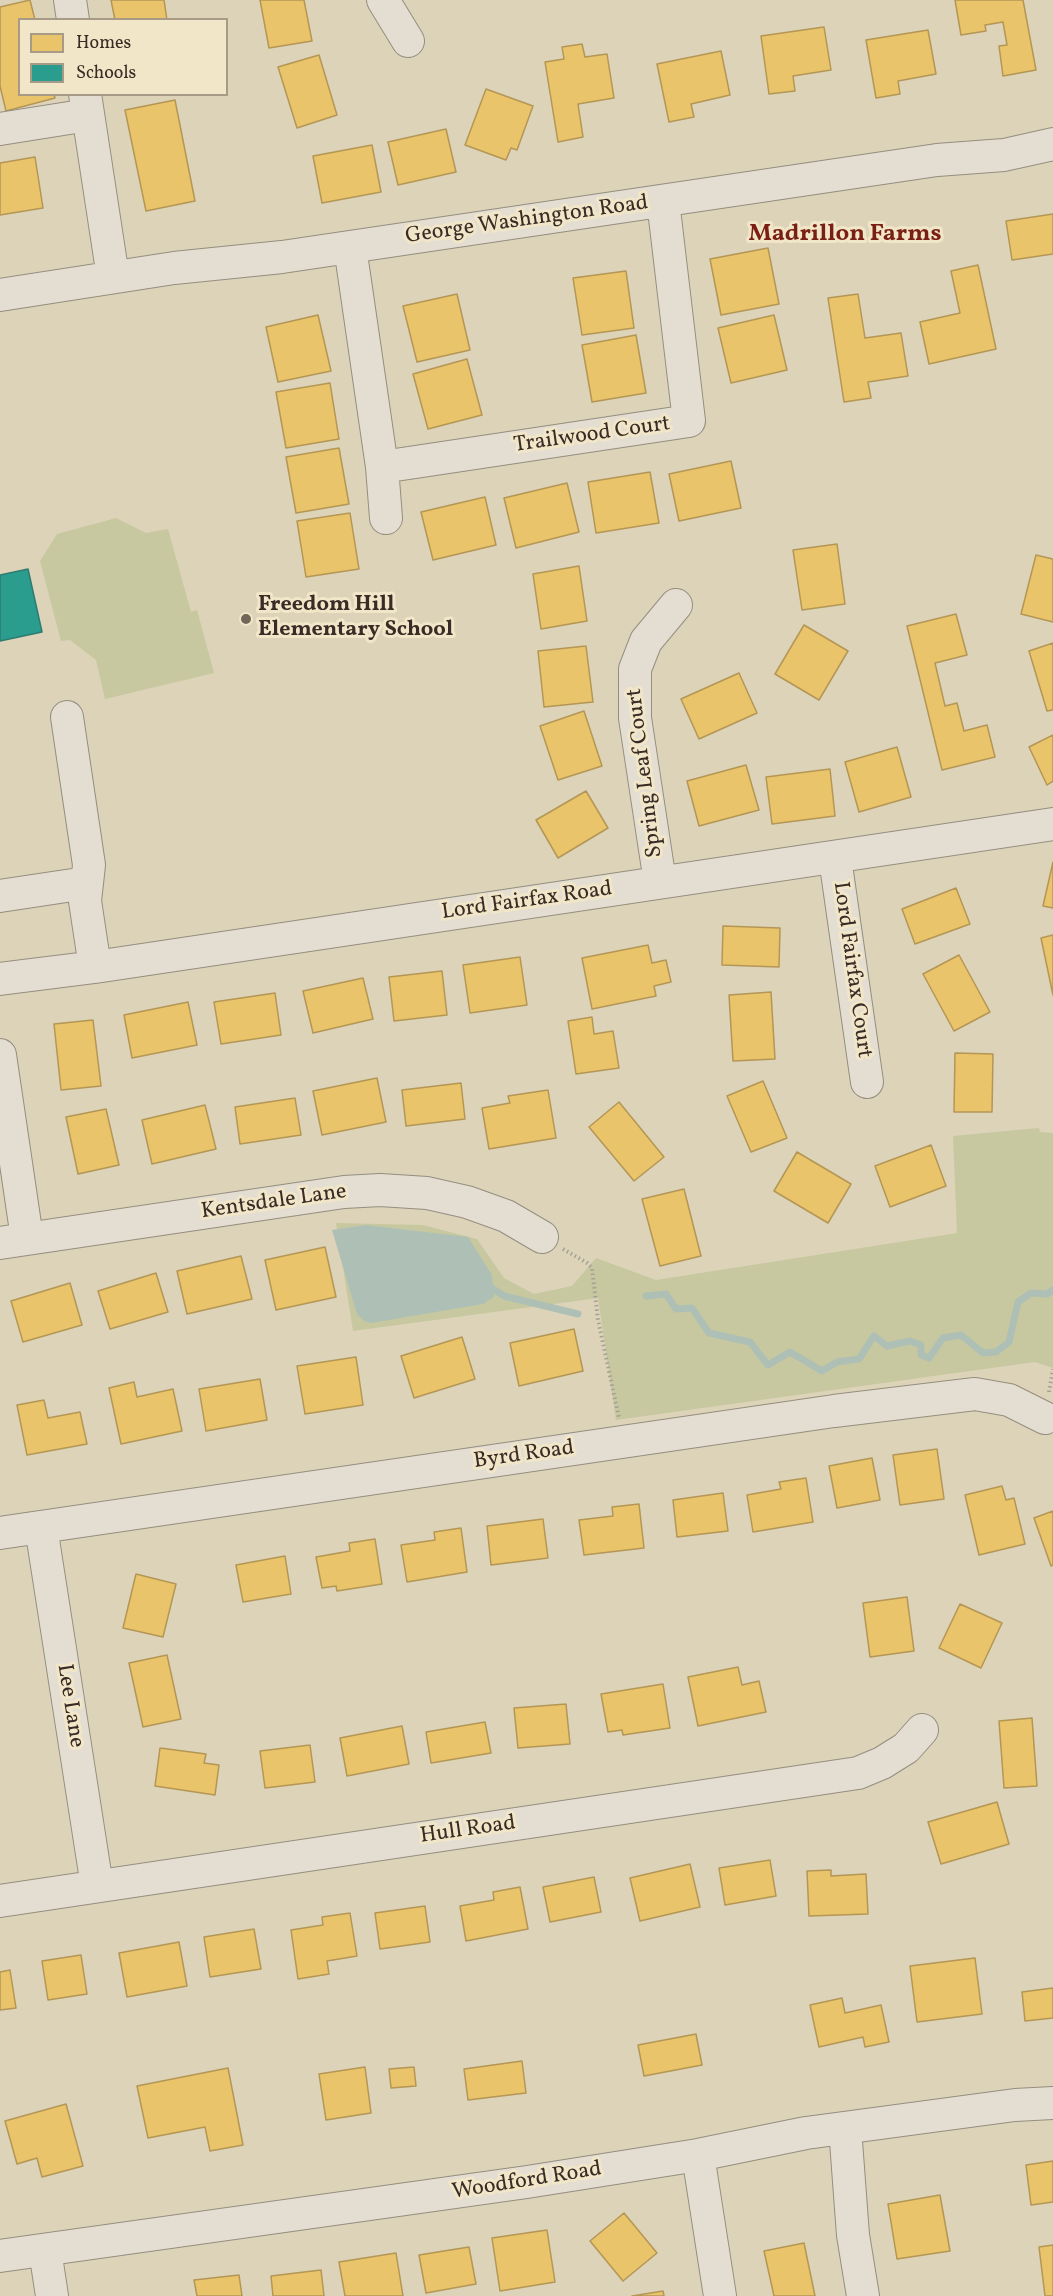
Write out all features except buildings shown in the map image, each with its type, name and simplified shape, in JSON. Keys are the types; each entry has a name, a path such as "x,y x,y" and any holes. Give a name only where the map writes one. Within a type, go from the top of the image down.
{"street":[{"path":"70,0 73,18"},
{"path":"383,0 408,41"},
{"path":"0,129 87,105 113,278"},
{"name":"George Washington Road","path":"0,295 350,247 937,160 1004,155 1053,144"},
{"name":"Trailwood Court","path":"382,467 689,422 663,201"},
{"path":"350,247 382,467 386,518"},
{"name":"Spring Leaf Court","path":"660,882 635,717 635,669 646,641 676,605"},
{"path":"67,717 89,865 85,901 95,967"},
{"name":"Lord Fairfax Road","path":"0,979 95,967 1053,824"},
{"name":"Lord Fairfax Court","path":"835,858 867,1082"},
{"path":"0,896 86,884"},
{"path":"0,1055 14,1241"},
{"name":"Kentsdale Lane","path":"14,1241 344,1192 380,1190 427,1193 467,1202 506,1216 542,1237"},
{"name":"Byrd Road","path":"0,1533 834,1411 975,1394 1009,1400 1045,1418"},
{"name":"Lee Lane","path":"41,1527 97,1886"},
{"name":"Hull Road","path":"0,1901 858,1773 882,1763 906,1748 922,1730"},
{"name":"Woodford Road","path":"0,2256 527,2182 698,2155 806,2133 1015,2105 1053,2103"},
{"path":"845,2128 853,2235 863,2296"},
{"path":"698,2155 720,2296"},
{"path":"45,2250 52,2296"}],"path":[{"path":"542,1237 592,1268 598,1320 624,1442"}],"green space":[{"path":"116,518 146,533 168,529 191,612 197,610 214,673 105,699 96,660 70,640 61,641 40,561 57,534"},
{"path":"1039,1128 1040,1132 1053,1133 1053,1368 1035,1362 616,1420 598,1298 353,1331 336,1223 423,1225 477,1239 504,1278 534,1294 572,1286 596,1258 656,1280 957,1233 953,1136"}],"shaded area":[{"path":"366,1225 468,1237 492,1275 494,1297 483,1304 371,1323 364,1321 357,1314 332,1230"}],"waterway":[{"path":"487,1285 504,1296 578,1314"},
{"path":"646,1296 666,1294 676,1309 692,1308 709,1333 750,1342 768,1365 790,1352 822,1371 837,1362 859,1359 874,1336 887,1346 910,1341 921,1345 921,1355 929,1358 943,1338 961,1335 983,1353 996,1352 1009,1342 1018,1302 1031,1293 1047,1294 1053,1290"}],"place":[{"name":"Freedom Hill Elementary School","path":"246,619"}],"district":[{"name":"Madrillon Farms","path":"845,236"}]}
